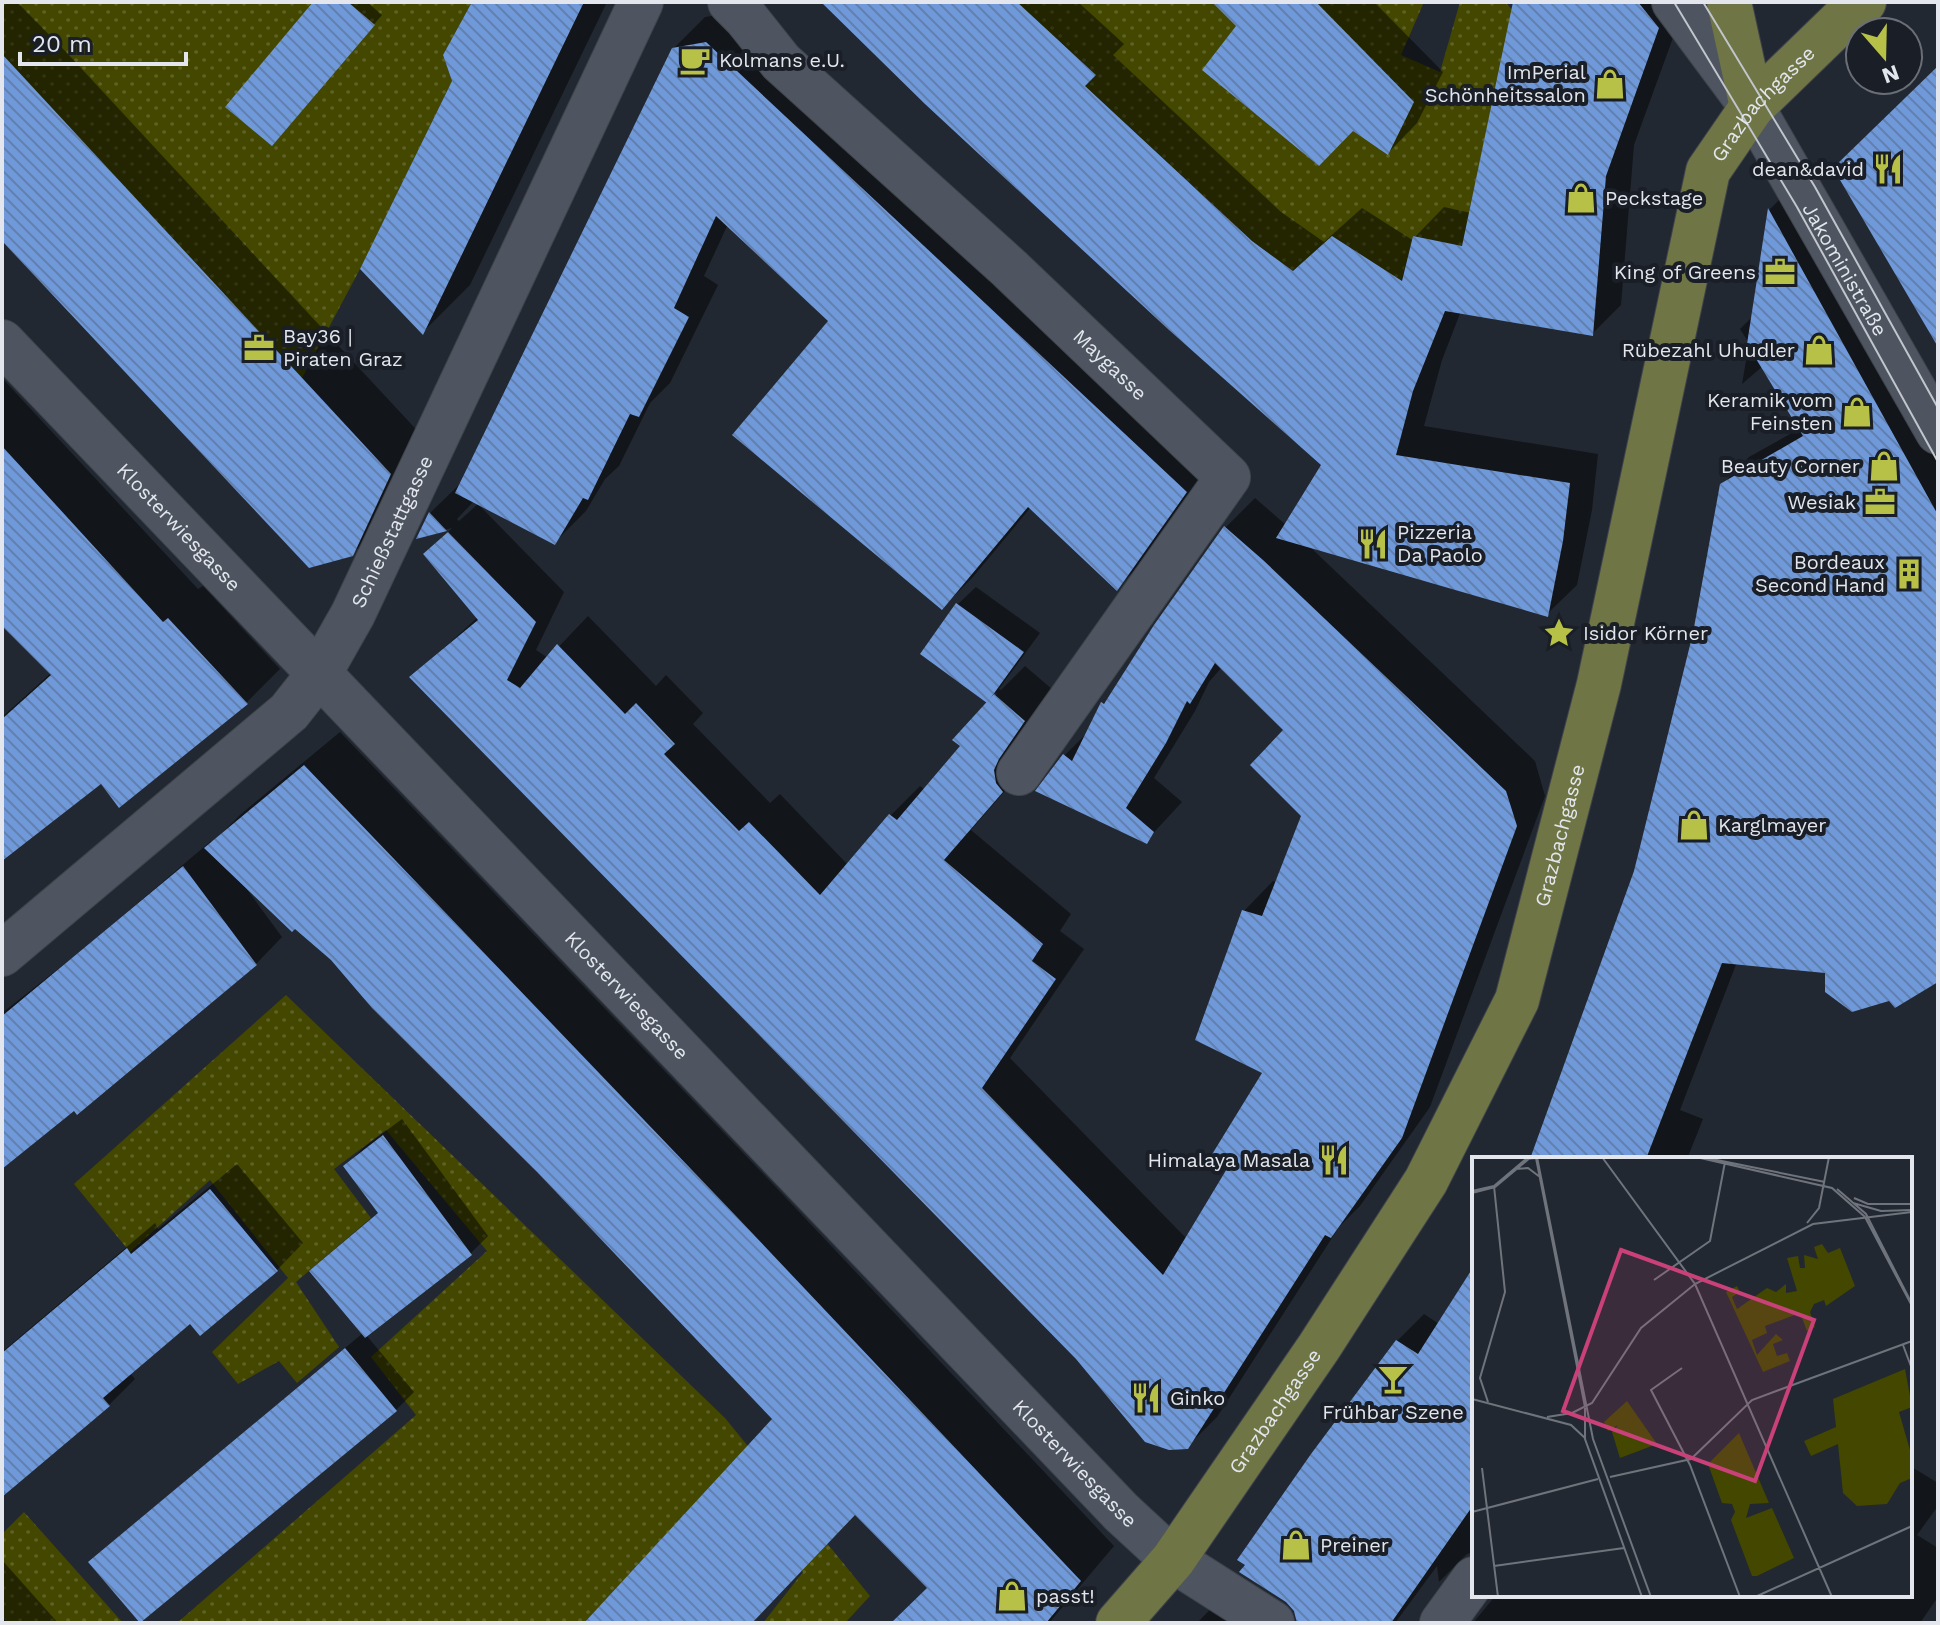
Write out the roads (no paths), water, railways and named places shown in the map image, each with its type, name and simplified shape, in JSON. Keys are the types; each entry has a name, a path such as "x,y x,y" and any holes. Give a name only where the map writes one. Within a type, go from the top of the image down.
{"main road":[{"path":"1729,2 1752,107"},
{"name":"Grazbachgasse","path":"1118,1623 1173,1560 1319,1347 1426,1181 1517,1000 1599,684 1708,171 1752,107 1864,2"}],"street":[{"name":"Schießstattgasse","path":"2,954 289,712 319,674 353,614 641,2"},
{"name":"Maygasse","path":"730,2 781,62 1010,269 1228,477 1019,773"},
{"name":"Jakoministraße","path":"1674,2 1752,107 1938,432"},
{"name":"Klosterwiesgasse","path":"2,342 1121,1512 1173,1560 1272,1623"},
{"path":"1442,1623 1472,1582"}],"tram line":[{"path":"1674,2 1797,207 1938,462"},
{"path":"1703,2 1815,187 1938,408"}],"place":[{"name":"Kolmans e.U.","path":"695,60"},
{"name":"ImPerial Schönheitssalon","path":"1610,84"},
{"name":"dean&david","path":"1888,169"},
{"name":"Peckstage","path":"1581,198"},
{"name":"King of Greens","path":"1780,272"},
{"name":"Bay36 | Piraten Graz","path":"259,348"},
{"name":"Rübezahl Uhudler","path":"1819,350"},
{"name":"Keramik vom Feinsten","path":"1857,412"},
{"name":"Beauty Corner","path":"1884,466"},
{"name":"Wesiak","path":"1880,502"},
{"name":"Pizzeria Da Paolo","path":"1373,544"},
{"name":"Bordeaux Second Hand","path":"1909,574"},
{"name":"Isidor Körner","path":"1559,633"},
{"name":"Karglmayer","path":"1694,825"},
{"name":"Himalaya Masala","path":"1334,1160"},
{"name":"Frühbar Szene","path":"1393,1379"},
{"name":"Ginko","path":"1146,1398"},
{"name":"Preiner","path":"1296,1545"},
{"name":"passt!","path":"1012,1596"}]}
